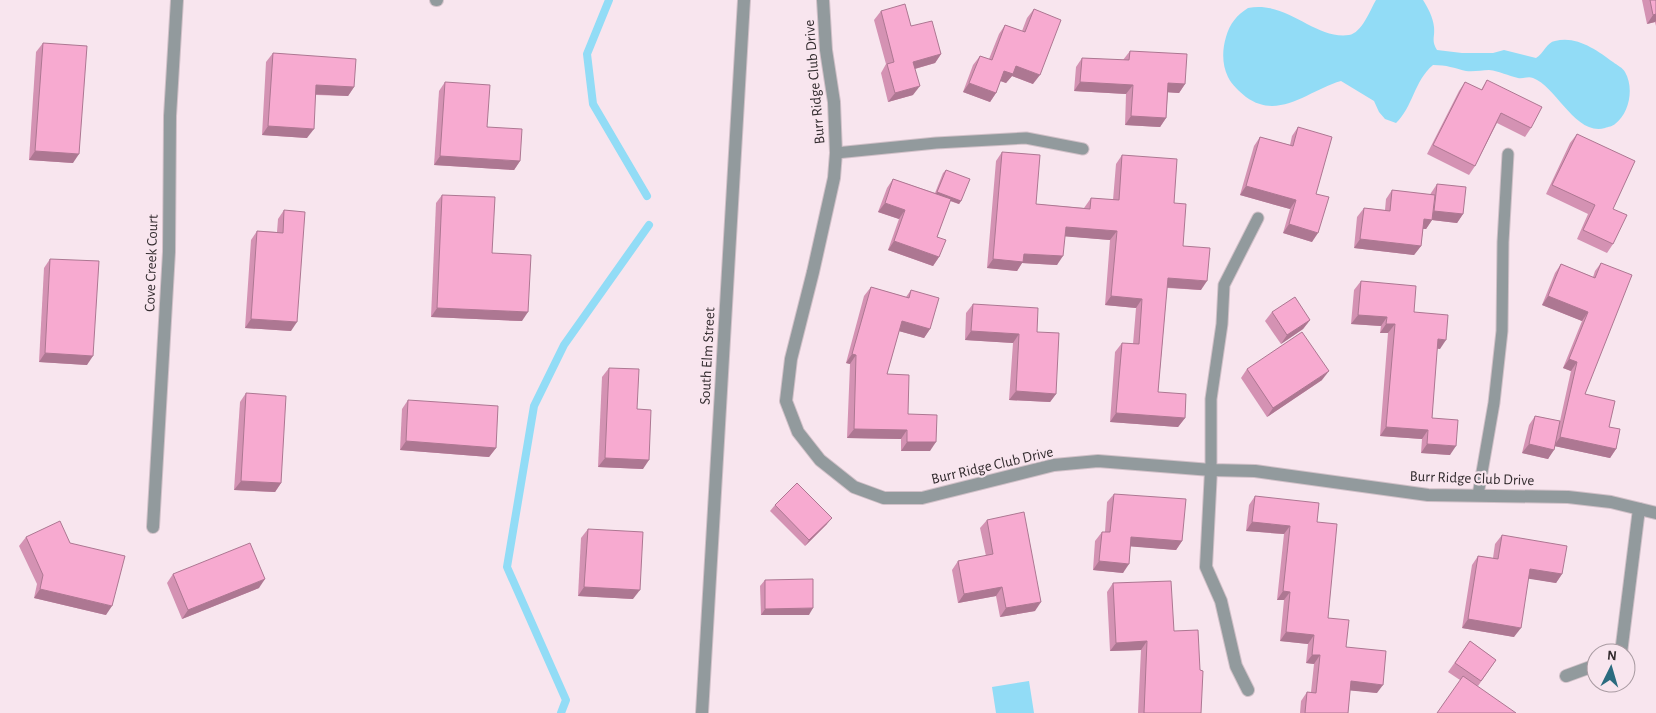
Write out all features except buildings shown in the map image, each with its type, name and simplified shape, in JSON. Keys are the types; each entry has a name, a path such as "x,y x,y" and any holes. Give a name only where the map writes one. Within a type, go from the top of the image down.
{"street":[{"name":"Cove Creek Court","path":"153,527 169,252 170,116 177,0"},
{"name":"South Elm Street","path":"702,713 744,0"},
{"name":"Burr Ridge Club Drive","path":"823,0 826,50 834,102 836,153 834,178 791,359 786,401 798,432 820,460 854,487 884,498 922,498 1020,472 1054,465 1098,461 1211,470 1255,471 1428,495 1568,497 1611,502 1656,513"},
{"path":"1211,470 1206,567 1221,601 1236,666 1248,690"},
{"path":"1622,643 1639,509"},
{"path":"1566,676 1586,668"}],"lane":[{"path":"836,153 936,143 1026,138 1083,149"},
{"path":"1478,495 1494,402 1502,331 1503,242 1508,154"},
{"path":"1211,470 1211,399 1222,324 1224,285 1258,218"}],"water":[{"path":"1376,0 1423,0 1433,20 1434,41 1437,50 1462,53 1493,53 1504,50 1536,58 1550,43 1555,41 1571,40 1586,45 1624,71 1628,78 1630,92 1627,107 1614,125 1594,129 1584,125 1575,118 1542,83 1533,78 1518,78 1497,71 1466,71 1433,65 1422,79 1402,117 1396,123 1385,119 1374,101 1341,81 1294,101 1270,106 1258,104 1246,97 1228,77 1223,57 1226,37 1234,20 1248,8 1262,7 1275,10 1288,14 1324,32 1336,35 1349,35 1362,26"},
{"path":"1029,681 1034,713 996,713 992,687"}],"waterway":[{"path":"609,0 587,54 593,104 647,196"},
{"path":"561,713 566,700 507,567 534,406 564,345 649,225"}]}
